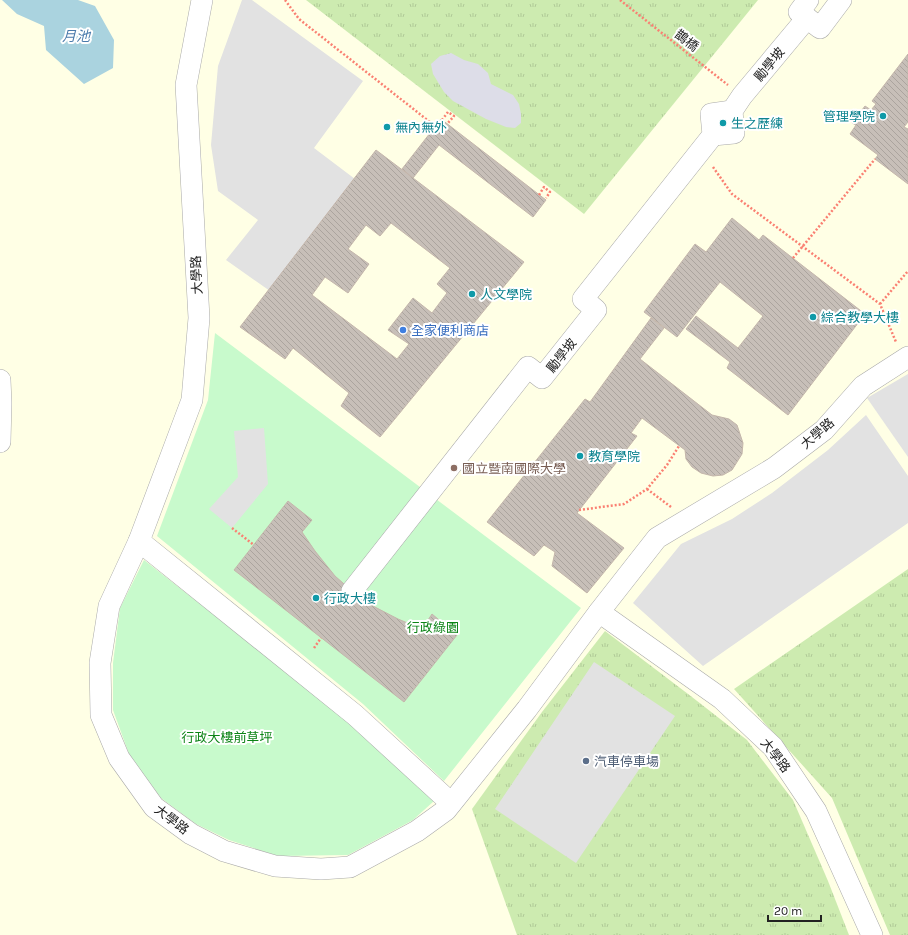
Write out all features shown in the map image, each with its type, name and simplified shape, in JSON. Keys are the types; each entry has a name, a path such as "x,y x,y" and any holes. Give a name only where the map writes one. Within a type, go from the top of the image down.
{"street":[{"name":"大學路","path":"202,0 186,85 199,318 192,400 139,541 109,606 100,663 102,715 118,758 154,807 191,834 224,851 275,866 321,869 350,867 417,831 446,810 527,709 599,612 657,538 774,468 824,430 863,386 906,359"},
{"name":"勵學坡","path":"737,104 807,9 820,28 841,0"},
{"path":"706,142 734,133 737,104"},
{"name":"勵學坡","path":"352,591 528,368 542,378 596,310 582,299 706,142"},
{"path":"0,380 2,403 0,442"},
{"path":"139,541 355,714 451,803"},
{"name":"大學路","path":"599,612 722,699 773,747 816,811 872,935"}],"path":[{"path":"285,0 299,19 435,126"},
{"name":"鵲橋","path":"620,0 737,104"},
{"path":"442,120 448,112 454,116 448,123"},
{"path":"706,142 732,194 880,304 906,359"},
{"path":"793,258 875,159"},
{"path":"539,194 544,187 550,192 546,198"},
{"path":"880,304 908,271"},
{"path":"579,510 624,504 647,489 667,465 680,446"},
{"path":"647,489 687,520"},
{"path":"232,528 254,545"},
{"path":"314,648 321,638"}],"shaded area":[{"name":"國立暨南國際大學","path":"0,0 908,0 908,935 0,935"},
{"path":"242,0 252,0 363,81 314,148 355,179 270,291 226,260 258,220 218,191 211,145 218,66"},
{"path":"451,53 464,60 478,64 488,73 491,84 513,95 519,104 521,123 515,128 506,127 486,119 453,101 444,92 433,74 431,64 440,56"},
{"path":"908,374 908,457 867,398"},
{"path":"866,415 908,476 908,523 703,666 633,603 681,544 732,519 772,493 828,450"},
{"path":"264,428 268,484 232,528 209,509 238,477 234,431"},
{"path":"594,662 675,716 576,863 495,809"}],"green space":[{"path":"306,0 758,0 584,214"},
{"name":"行政綠園","path":"215,333 581,608 444,781 363,704 157,536 208,400"},
{"name":"行政大樓前草坪","path":"144,560 348,720 434,801 413,820 348,855 278,856 229,840 196,824 161,798 129,754 113,710 113,663 120,608"},
{"path":"908,569 908,935 890,935 832,798 734,689"},
{"path":"605,631 747,740 793,800 828,881 849,935 517,935 472,809 542,712"}],"water":[{"name":"月池","path":"2,0 78,0 95,6 114,40 113,68 84,84 46,50 44,26 17,14"}],"building":[{"name":"管理學院","path":"908,54 908,122 904,127 908,129 908,184 875,159 878,155 850,134 856,125 852,123 865,106 871,110 876,104 872,101"},
{"path":"441,119 546,200 533,217 439,145 413,178 402,169"},
{"name":"人文學院","path":"376,150 524,262 380,437 341,406 349,393 293,348 285,359 240,327","holes":["391,223 450,268 437,284 447,293 432,313 413,298 388,330 409,344 397,359 312,295 325,277 348,293 369,264 348,249 366,225 380,236"]},
{"name":"綜合教學大樓","path":"732,218 759,240 763,235 865,314 788,415 727,368 730,362 686,329 696,316 738,348 763,316 720,282 677,337 644,312 695,244 706,252"},
{"name":"教育學院","path":"651,318 664,328 640,359 712,415 729,419 737,425 743,443 742,454 732,470 723,475 713,476 701,473 692,467 686,459 685,450 642,418 631,433 637,436 577,513 624,548 587,593 552,566 555,552 544,545 534,556 487,522 585,399 590,402"},
{"name":"行政大樓","path":"288,501 312,520 302,532 335,576 352,591 371,605 422,629 432,614 457,635 404,702 234,570"}],"place":[{"name":"管理學院","path":"883,116"},
{"name":"生之歷練","path":"723,123"},
{"name":"無內無外","path":"387,127"},
{"name":"人文學院","path":"472,294"},
{"name":"綜合教學大樓","path":"813,317"},
{"name":"全家便利商店","path":"403,330"},
{"name":"教育學院","path":"580,456"},
{"name":"國立暨南國際大學","path":"454,468"},
{"name":"行政大樓","path":"316,598"},
{"name":"汽車停車場","path":"586,761"}]}
